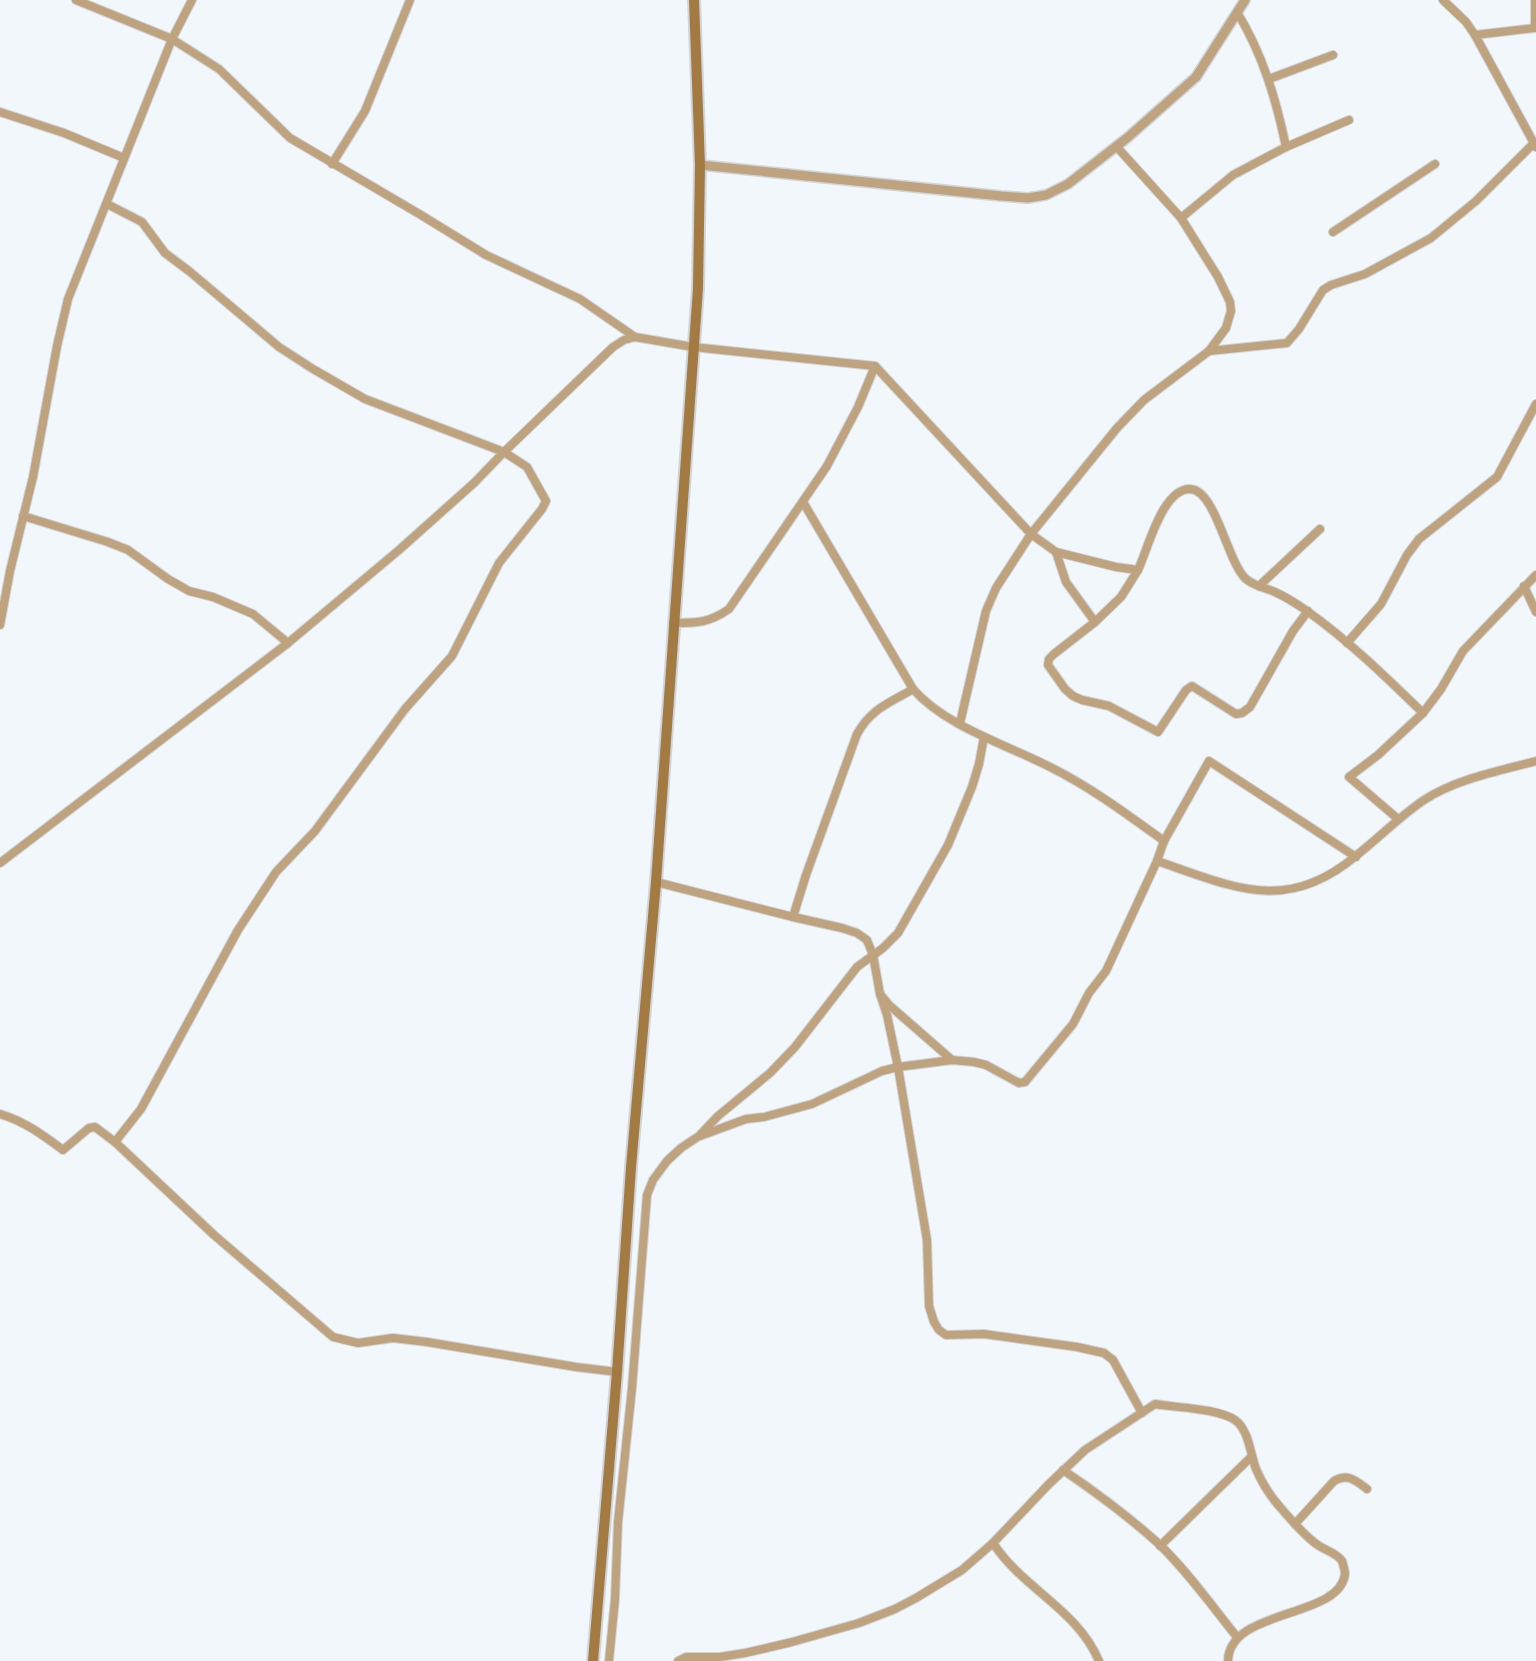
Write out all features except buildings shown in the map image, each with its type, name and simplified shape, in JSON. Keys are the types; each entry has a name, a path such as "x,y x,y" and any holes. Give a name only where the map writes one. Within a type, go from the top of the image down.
{"main road":[{"path":"593,1661 631,1167 656,882 699,266 700,165 694,0"}],"street":[{"path":"76,0 172,39 219,69 290,138 422,214 486,255 580,299 634,337 693,347 875,366 1030,534 1056,552 1138,570"},
{"path":"0,625 33,477 68,299 172,39 192,0"},
{"path":"332,164 365,111 410,0"},
{"path":"700,165 1028,198 1047,195 1068,184 1116,146 1196,77 1245,0"},
{"path":"1209,351 1287,343 1299,329 1323,290 1331,285 1365,274 1431,238 1476,201 1535,145 1475,35 1466,22 1443,0"},
{"path":"1475,35 1536,28 1535,0"},
{"path":"1237,12 1257,48 1269,79 1286,147"},
{"path":"1269,79 1333,55"},
{"path":"0,112 64,133 124,158"},
{"path":"1181,218 1233,176 1286,147 1349,120"},
{"path":"960,723 986,611 996,588 1030,534 1117,428 1144,400 1209,351 1226,328 1231,311 1230,302 1218,277 1181,218 1116,146"},
{"path":"1333,232 1435,164"},
{"path":"107,204 142,222 165,253 272,341 313,369 364,399 504,452 527,467 546,501 499,563 452,656 405,709 315,831 276,873 228,949 141,1109 115,1142"},
{"path":"0,863 288,643 399,550 474,483 613,346 634,337"},
{"path":"673,623 714,619 729,609 803,502 838,445 858,407 875,366"},
{"path":"1347,643 1381,604 1407,555 1419,539 1497,477 1536,404"},
{"path":"1308,611 1288,638 1250,707 1236,714 1192,686 1186,690 1158,732 1109,706 1072,696 1050,671 1048,665 1049,659 1095,622 1127,591 1165,505 1173,495 1182,490 1191,489 1199,492 1206,501 1221,527 1239,572 1247,580 1288,598 1308,611 1347,643 1423,713"},
{"path":"803,502 913,690 924,701 937,711 984,737 1056,770 1110,802 1164,841"},
{"path":"23,516 128,550 189,591 221,600 254,614 288,643"},
{"path":"1258,586 1320,529"},
{"path":"1056,552 1066,582 1095,622"},
{"path":"1398,819 1349,777 1423,713 1441,689 1463,651 1536,575"},
{"path":"1524,586 1536,612"},
{"path":"793,917 806,874 857,734 866,718 913,690"},
{"path":"609,1661 618,1522 632,1388 647,1195 653,1180 667,1161 770,1073 802,1038 857,967 898,933 948,846 972,787 984,737"},
{"path":"699,1136 746,1119 764,1117 812,1104 882,1071 898,1067 952,1060 986,1065 1019,1083 1025,1082 1073,1024 1089,993 1106,970 1157,861 1164,841 1209,761 1356,857"},
{"path":"1157,861 1259,892 1277,892 1298,888 1322,878 1356,857 1423,800 1443,790 1536,761"},
{"path":"656,882 857,933 867,940 873,955 898,1067 927,1240 929,1306 934,1322 946,1335 984,1334 1104,1353 1113,1360 1142,1413"},
{"path":"880,994 889,1005 952,1060"},
{"path":"0,1114 13,1118 39,1132 63,1150 89,1128 95,1127 115,1142 214,1235 333,1337 358,1343 393,1338 427,1342 617,1372"},
{"path":"678,1661 686,1657 720,1657 745,1653 859,1623 895,1609 962,1570 993,1543 1085,1450 1155,1404 1212,1412 1233,1418 1243,1426 1252,1456 1264,1485 1273,1499 1316,1544 1342,1562 1346,1573 1341,1586 1326,1599 1307,1608 1277,1617 1237,1637 1232,1645 1228,1661"},
{"path":"1160,1546 1252,1456"},
{"path":"1063,1470 1109,1501 1160,1546 1237,1637"},
{"path":"1295,1524 1334,1481 1342,1477 1351,1477 1367,1489"},
{"path":"993,1543 1004,1559 1074,1621 1093,1647 1099,1661"}]}
